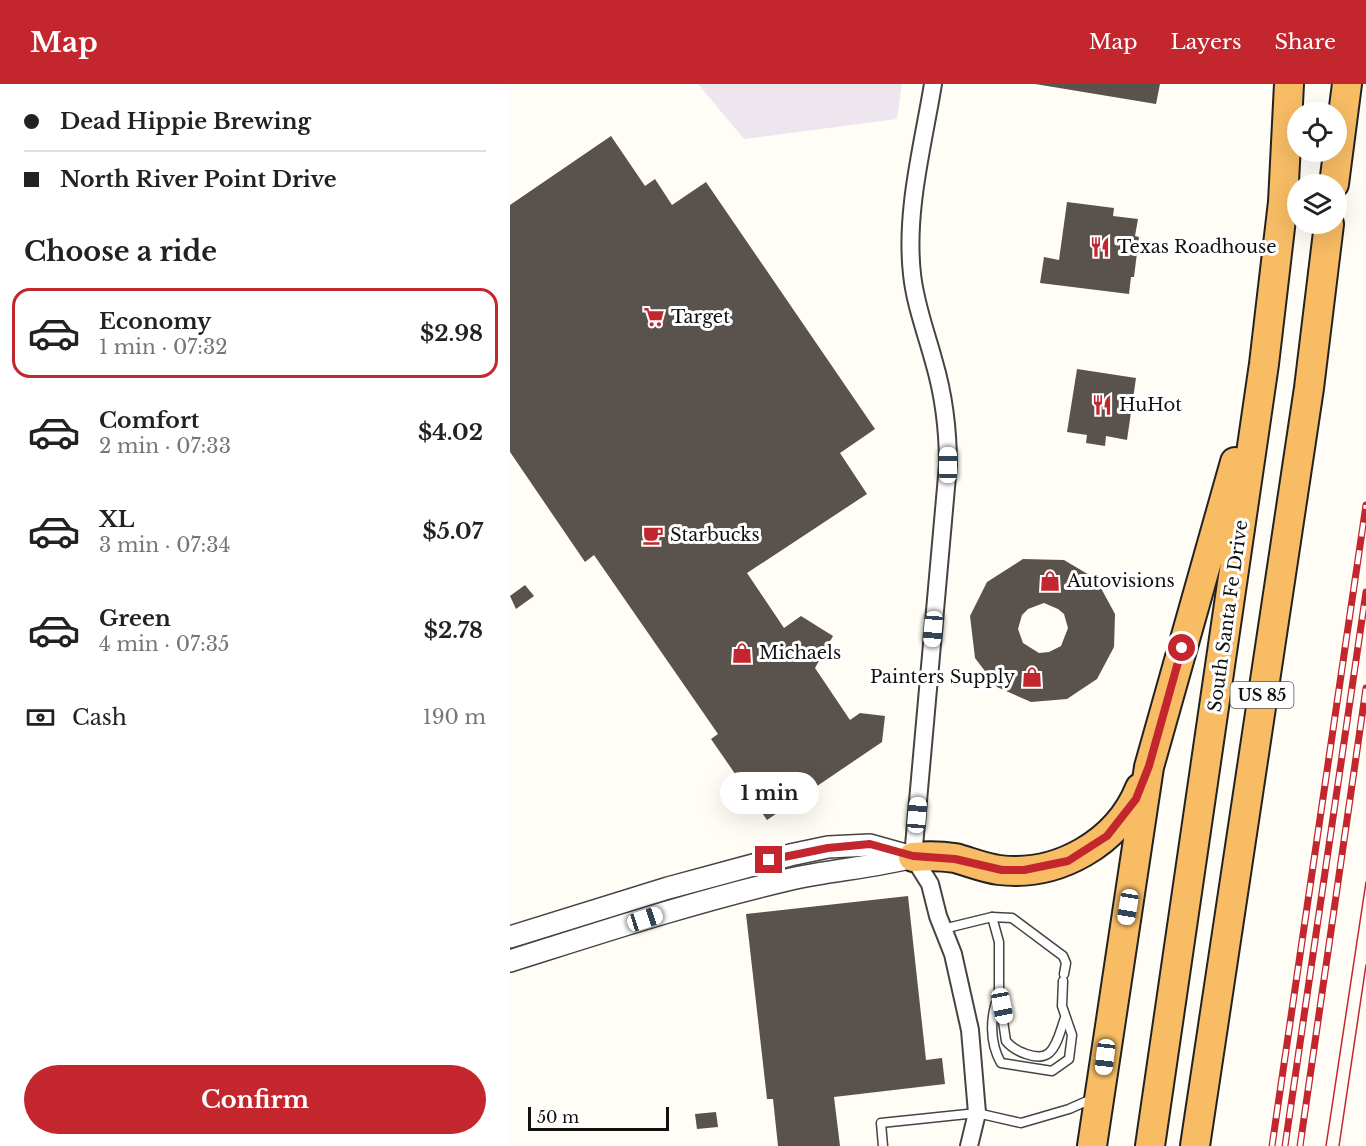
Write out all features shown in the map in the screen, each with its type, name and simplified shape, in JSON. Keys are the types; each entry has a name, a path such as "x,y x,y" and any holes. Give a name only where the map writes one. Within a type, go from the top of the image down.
{"highway":[{"name":"South Santa Fe Drive","path":"1150,1146 1264,364 1282,213 1289,84"},
{"path":"1337,102 1338,84"},
{"path":"1334,174 1347,84"},
{"name":"US 85","path":"1195,1146 1309,388 1328,234"},
{"path":"913,856 955,859 1002,870 1024,870 1068,861 1107,836 1124,817 1136,799 1149,766 1264,364"},
{"path":"1092,1146 1149,766"}],"street":[{"path":"933,84 913,213 910,253 915,295 942,393 948,436 948,465 913,856 930,884 953,954 970,1030 976,1113 969,1146"},
{"path":"510,937 668,888 790,855 870,844 913,856"},
{"path":"510,961 679,908 742,891 913,856"}],"lane":[{"path":"943,929 992,918 1012,918 1063,956 1066,963 1062,1006 1072,1035 1069,1059 1061,1067 1052,1071 1001,1063 992,1047 994,1006 999,994"},
{"path":"992,918 999,942 999,994 1006,1041 1010,1047 1027,1055 1043,1056 1050,1052 1065,1018"},
{"path":"883,1146 881,1123 976,1113 1021,1123 1069,1109 1100,1096"}],"shaded area":[{"path":"698,84 902,84 897,119 744,139"}],"building":[{"path":"1035,84 1160,84 1156,104"},
{"name":"Target","path":"611,136 645,186 655,179 672,205 706,182 875,429 840,453 867,494 747,573 784,628 801,616 833,636 815,668 850,720 860,713 885,716 882,742 767,820 711,739 718,734 594,555 585,562 510,452 510,205"},
{"name":"Texas Roadhouse","path":"1067,202 1114,208 1113,216 1138,219 1135,236 1139,237 1134,277 1131,277 1129,294 1040,283 1044,257 1059,260"},
{"name":"HuHot","path":"1077,369 1136,378 1127,440 1106,436 1105,446 1086,443 1087,435 1067,432"},
{"path":"1023,559 1064,560 1096,579 1115,614 1114,647 1097,679 1067,699 1031,702 997,687 975,658 970,616 987,582","holes":["1044,603 1064,614 1068,628 1061,646 1049,652 1039,653 1023,643 1018,629 1022,615 1028,609"]},
{"path":"525,585 534,596 516,609 510,596"},
{"path":"908,896 926,1060 942,1058 945,1084 834,1097 840,1146 778,1146 773,1099 767,1099 746,914"},
{"path":"716,1112 718,1127 697,1129 695,1114"}],"tram line":[{"path":"1326,1146 1366,882"},
{"path":"1339,1146 1366,965"}],"railway":[{"path":"1272,1146 1366,505"},
{"path":"1285,1146 1366,592"},
{"path":"1300,1146 1366,688"}],"place":[{"name":"Texas Roadhouse","path":"1100,247"},
{"name":"Target","path":"654,317"},
{"name":"HuHot","path":"1102,405"},
{"name":"Starbucks","path":"653,535"},
{"name":"Autovisions","path":"1050,581"},
{"name":"Michaels","path":"742,653"},
{"name":"Painters Supply","path":"1032,677"}],"route":[{"path":"769,860 828,848 870,844 913,856 936,856 1002,870 1047,867 1068,861 1107,836 1136,799 1149,766 1182,648"}]}
